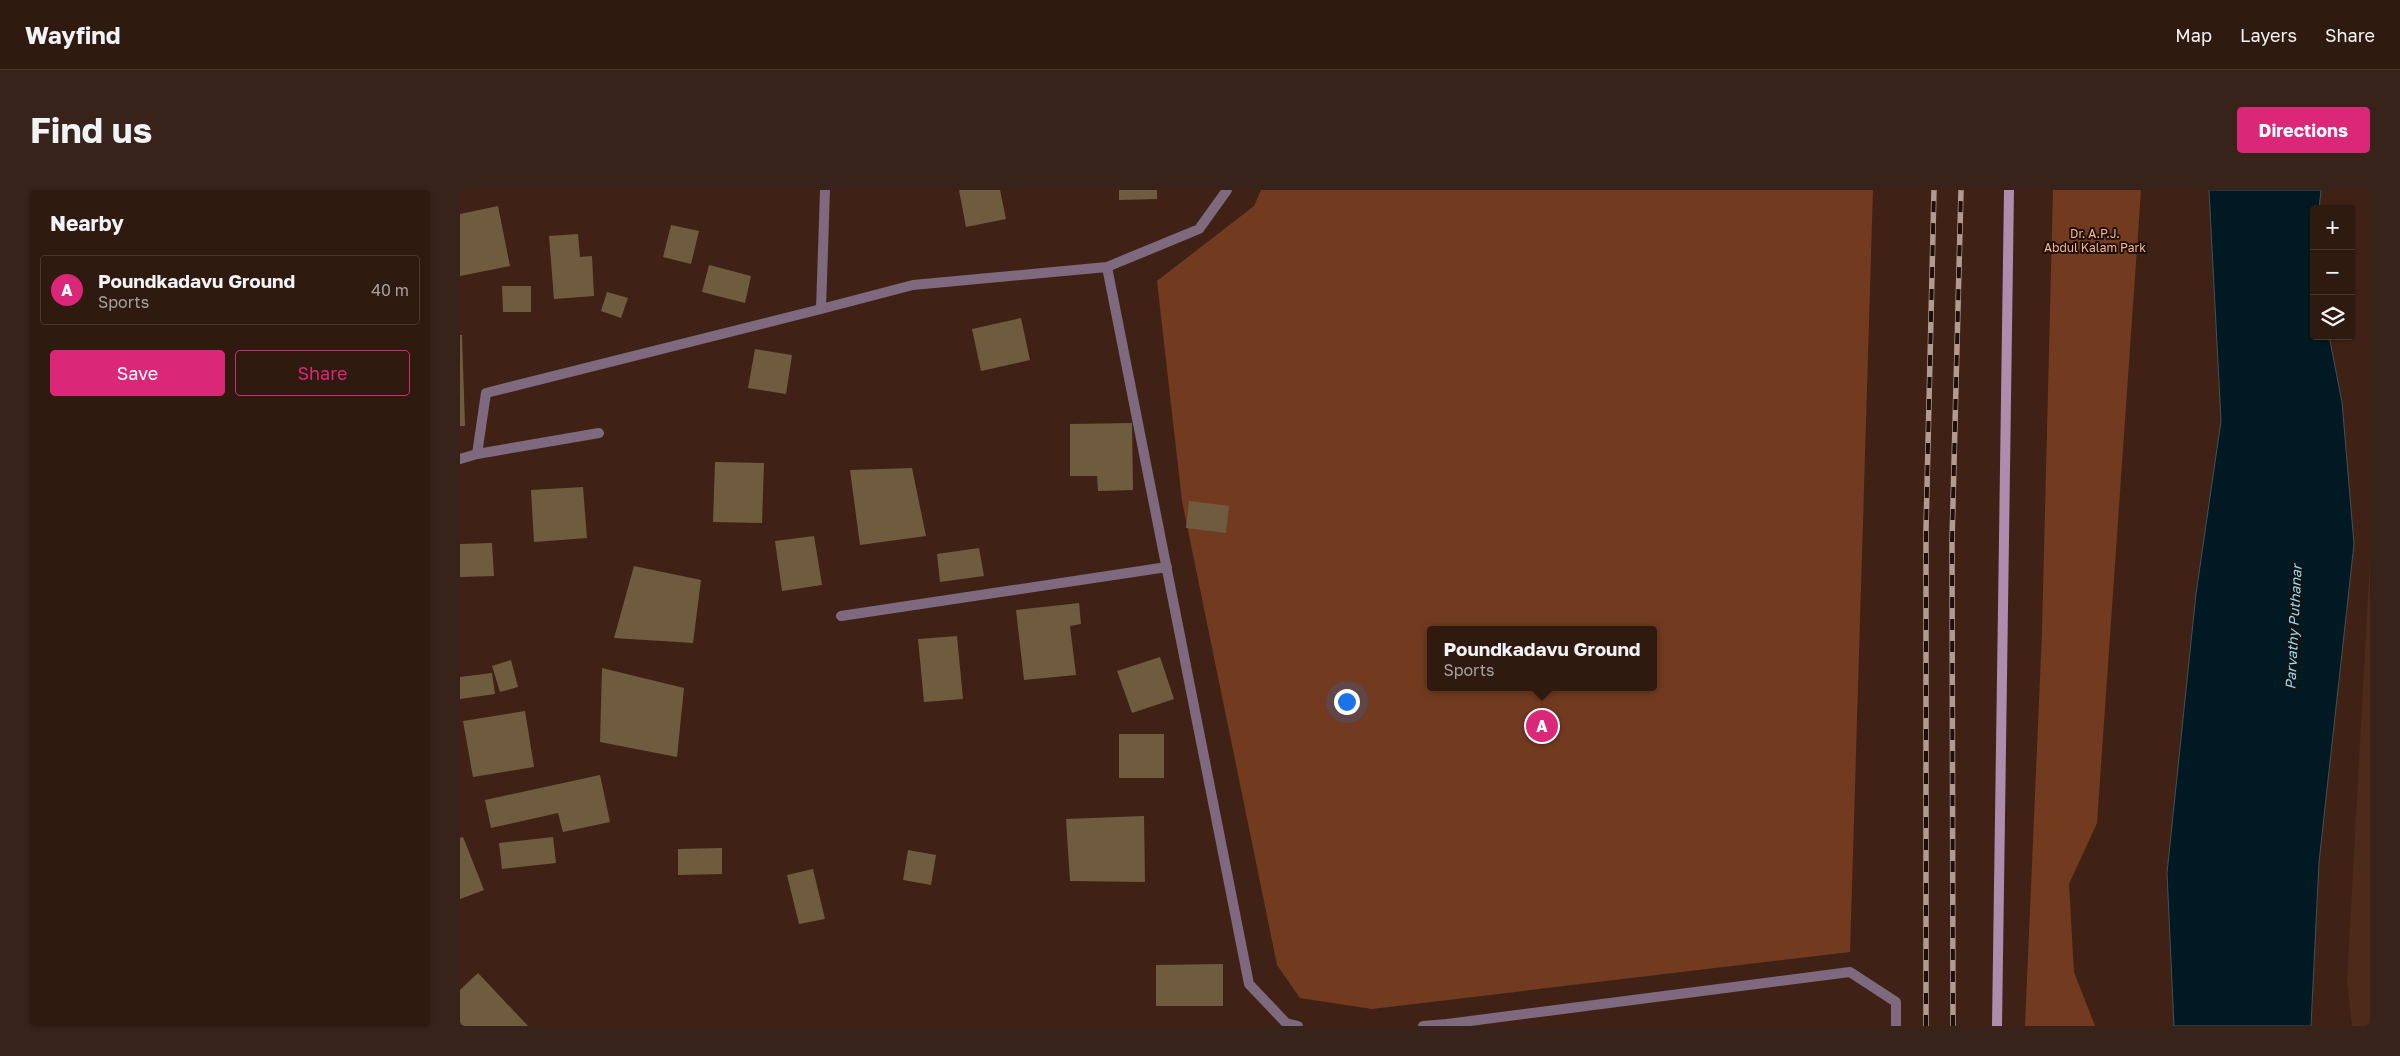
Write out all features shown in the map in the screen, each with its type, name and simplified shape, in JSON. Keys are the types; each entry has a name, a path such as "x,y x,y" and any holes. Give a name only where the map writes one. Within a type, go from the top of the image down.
{"main road":[{"path":"1997,1026 2009,190"}],"street":[{"path":"821,308 825,190"},
{"path":"477,454 486,393 913,284 1107,267 1199,229 1227,190"},
{"path":"1107,267 1249,984 1286,1023 1298,1026"},
{"path":"460,458 599,433"},
{"path":"841,616 1166,567"},
{"path":"1423,1026 1447,1025 1850,972 1896,1002 1896,1026"}],"shaded area":[{"path":"2370,559 2370,1026 2352,1026 2347,981"}],"green space":[{"path":"1261,190 1873,190 1850,952 1372,1009 1300,998 1277,965 1182,501 1157,281 1254,206"},
{"name":"Dr. A.P.J. Abdul Kalam Park","path":"2053,190 2141,190 2097,823 2069,884 2074,972 2095,1026 2025,1026 2042,632"}],"water":[{"name":"Parvathy Puthanar","path":"2209,190 2321,190 2319,205 2310,205 2310,340 2330,340 2342,402 2354,544 2319,862 2311,1026 2174,1026 2167,873 2196,594 2221,421"}],"building":[{"path":"959,190 1000,190 1006,219 966,227"},
{"path":"1119,190 1157,190 1157,199 1119,200"},
{"path":"498,206 510,266 460,276 460,214"},
{"path":"671,225 699,231 691,264 663,257"},
{"path":"578,234 580,257 592,256 594,296 554,299 549,236"},
{"path":"709,265 751,276 745,303 702,292"},
{"path":"502,286 531,286 531,312 503,312"},
{"path":"607,292 628,298 621,318 601,311"},
{"path":"1021,318 1030,360 981,371 972,329"},
{"path":"460,335 462,335 465,426 460,426"},
{"path":"755,349 792,355 786,394 748,388"},
{"path":"1132,423 1133,490 1098,491 1097,476 1070,476 1070,424"},
{"path":"715,462 764,463 762,523 713,522"},
{"path":"912,468 926,536 860,545 850,470"},
{"path":"583,487 587,538 534,542 531,490"},
{"path":"1189,501 1229,506 1226,533 1186,528"},
{"path":"814,536 822,585 782,591 775,541"},
{"path":"492,543 494,576 460,577 460,544"},
{"path":"979,548 984,576 940,582 937,554"},
{"path":"634,566 701,580 693,643 614,638"},
{"path":"1079,603 1081,624 1070,626 1076,675 1024,680 1016,610"},
{"path":"957,636 963,699 924,702 918,639"},
{"path":"1160,657 1174,699 1132,713 1117,671"},
{"path":"511,660 518,687 500,692 492,666"},
{"path":"602,668 684,688 677,757 600,742"},
{"path":"492,673 495,694 460,699 460,677"},
{"path":"525,711 534,767 473,777 463,721"},
{"path":"1119,734 1164,734 1164,778 1119,778"},
{"path":"600,775 610,822 563,832 558,813 491,828 485,800"},
{"path":"1144,816 1145,882 1070,881 1066,819"},
{"path":"463,837 484,890 460,899 460,838"},
{"path":"553,837 556,863 502,869 499,843"},
{"path":"722,848 722,874 678,875 678,849"},
{"path":"908,850 936,855 931,885 903,880"},
{"path":"813,869 825,919 799,924 787,875"},
{"path":"1223,964 1223,1006 1156,1006 1156,965"},
{"path":"478,973 528,1026 460,1026 460,990"}],"railway":[{"path":"1926,1026 1926,530 1934,190"},
{"path":"1953,1026 1952,542 1961,190"}],"place":[{"name":"Poundkadavu Ground","path":"1542,726"}]}
